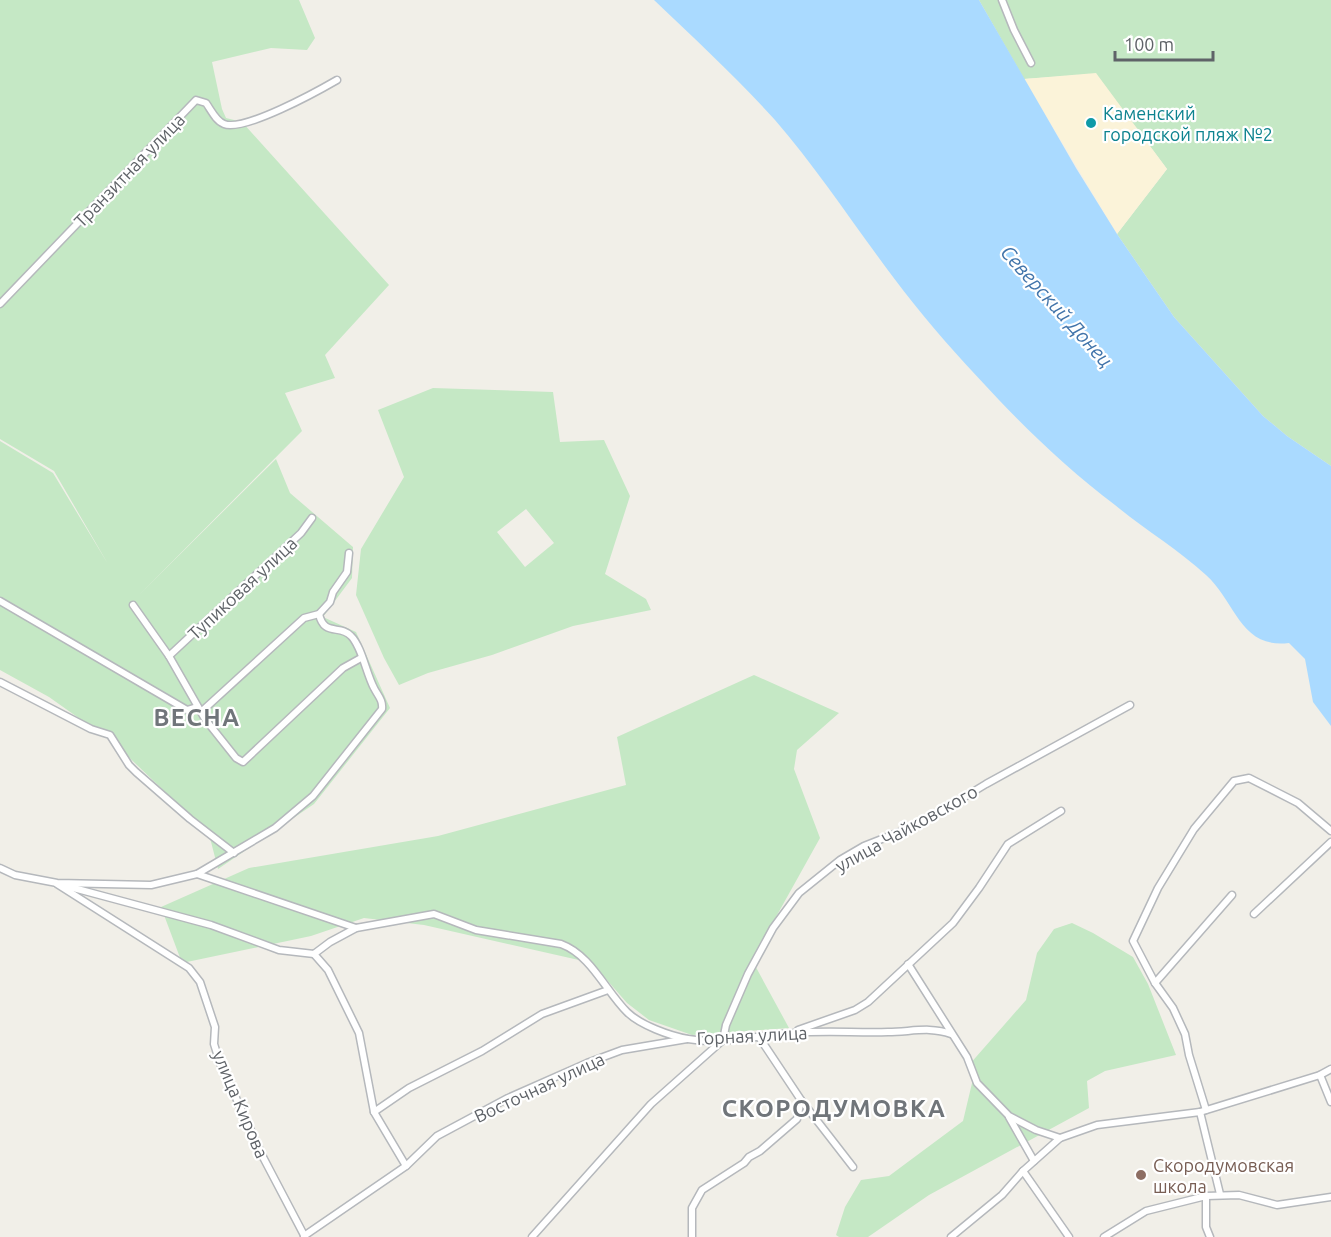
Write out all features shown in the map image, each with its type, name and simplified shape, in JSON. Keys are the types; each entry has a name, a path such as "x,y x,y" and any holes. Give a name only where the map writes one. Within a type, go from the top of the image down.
{"street":[{"path":"1002,0 1030,63"},
{"name":"Транзитная улица","path":"0,304 196,100 206,103 224,124 238,125 261,118 314,94 337,80"},
{"name":"Тупиковая улица","path":"170,656 301,532 312,518"},
{"path":"0,601 187,710 199,710 304,618 319,614 330,602 333,591 347,572 349,553"},
{"path":"133,605 170,656 199,710 236,758 243,762 343,668 361,658"},
{"path":"57,884 151,885 197,874 275,828 313,796 378,716 383,703 352,637 342,630 326,627 319,614"},
{"path":"0,682 91,729 110,735 136,772 190,819 234,853"},
{"name":"улица Чайковского","path":"723,1040 726,1025 748,974 772,928 799,892 848,855 864,846 920,824 986,784 1130,705"},
{"path":"1220,1194 1185,1034 1173,1008 1155,983 1133,941 1158,888 1194,829 1234,781 1248,778 1298,803 1331,831"},
{"path":"792,1033 855,1010 868,1002 953,923 980,888 1008,844 1061,811"},
{"path":"1254,914 1331,842"},
{"path":"0,868 15,875 211,925 279,950 314,954 328,970 359,1033 373,1097 374,1112 406,1166"},
{"path":"197,874 356,928"},
{"name":"улица Кирова","path":"57,884 189,968 200,982 215,1027 214,1044 220,1063 264,1159 305,1236"},
{"path":"1155,983 1232,895"},
{"name":"Горная улица","path":"314,954 356,928 434,914 476,930 561,944 573,949 628,1013 640,1022 687,1039 723,1040 792,1033 933,1029 951,1034"},
{"path":"908,964 967,1057 977,1083 1009,1116 1034,1161"},
{"path":"374,1112 409,1088 482,1051 542,1014 608,990"},
{"path":"759,1037 801,1100 853,1167"},
{"name":"Восточная улица","path":"305,1236 406,1166 437,1136 508,1098 621,1050 687,1039"},
{"path":"532,1237 651,1104 723,1040"},
{"path":"951,1237 1002,1195 1023,1171 1060,1138 1097,1125 1203,1111 1331,1069"},
{"path":"1320,1074 1331,1102"},
{"path":"692,1237 692,1208 702,1190 744,1163 748,1157 760,1151 798,1119 801,1100"},
{"path":"1009,1116 1036,1130 1060,1138"},
{"path":"1023,1171 1070,1237"},
{"path":"1104,1237 1146,1211 1206,1196 1239,1195 1277,1205 1331,1197"},
{"path":"1206,1196 1206,1227 1210,1237"}],"green space":[{"path":"0,0 299,0 315,38 307,50 271,48 212,62 222,109 226,118 242,122 389,285 325,355 335,378 285,393 302,431 140,594 276,459 290,493 353,547 352,578 323,617 356,632 390,708 314,804 218,869 209,834 114,743 49,697 0,670 0,441 53,473 108,564 54,471 0,439"},
{"path":"979,0 1331,0 1331,466 1287,436 1263,416 1174,317 1117,234 1167,169 1096,74 1024,79"},
{"path":"433,388 553,392 560,442 604,440 630,496 605,574 646,599 651,610 573,626 492,655 428,673 399,685 384,658 356,595 361,549 404,477 378,410","holes":["526,509 554,543 525,567 497,532"]},
{"path":"754,675 839,713 797,750 794,769 820,838 752,960 789,1028 692,1035 649,1020 627,1003 592,963 424,925 364,918 311,936 182,963 161,907 249,868 438,836 626,785 617,737"},
{"path":"1072,923 1133,957 1148,984 1176,1055 1105,1071 1087,1081 1089,1108 929,1195 868,1237 839,1237 836,1235 845,1207 861,1180 889,1176 963,1121 973,1079 969,1065 1026,1000 1037,953 1054,929"}],"sand":[{"name":"Каменский городской пляж №2","path":"1096,73 1167,169 1117,234 1024,79"}],"water":[{"name":"Северский Донец","path":"654,0 979,0 1076,168 1117,234 1174,317 1263,416 1287,436 1331,466 1331,726 1313,702 1305,659 1289,643 1273,643 1260,639 1249,631 1206,575 1085,481 1012,414 924,316 775,120"}],"place":[{"name":"Каменский городской пляж №2","path":"1091,123"},
{"name":"Скородумовская школа","path":"1141,1175"}],"district":[{"name":"ВЕСНА","path":"197,717"},
{"name":"СКОРОДУМОВКА","path":"834,1108"}]}
